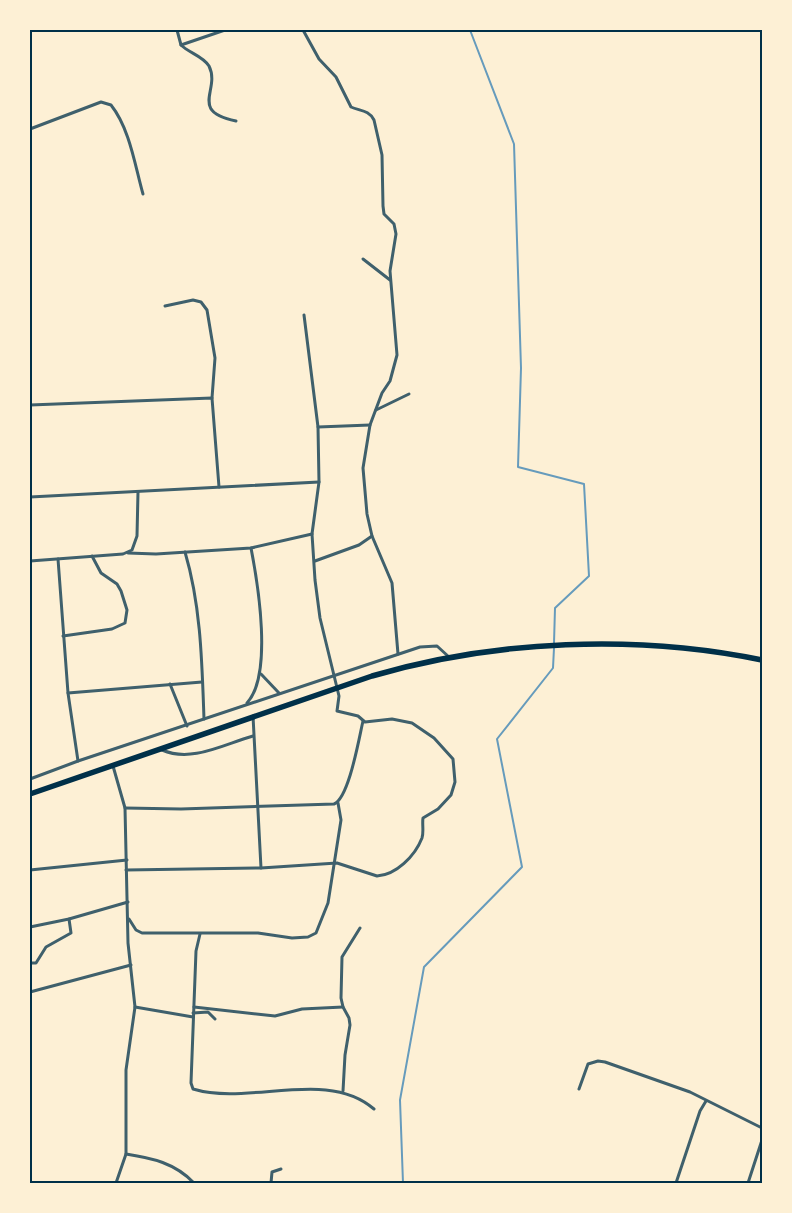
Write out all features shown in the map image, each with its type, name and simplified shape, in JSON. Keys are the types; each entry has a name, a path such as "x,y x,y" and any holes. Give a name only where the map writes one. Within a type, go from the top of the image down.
{"highway":[{"path":"30,794 161,750 253,716 411,664 535,647 568,645 675,648 762,660"}],"street":[{"path":"177,30 181,45 201,58 210,68 212,78 208,100 212,110 217,115 236,121"},
{"path":"181,45 225,30"},
{"path":"303,30 319,59 336,77 351,107 364,110 374,120 382,155 384,214 391,220 396,229 390,262 397,355 390,382 375,410 370,424 363,468 366,514 372,536 392,583 398,654"},
{"path":"30,129 101,102 111,105 120,120 129,144 143,194"},
{"path":"363,259 391,280"},
{"path":"165,306 193,300 201,302 207,310 215,358 212,398 219,487"},
{"path":"126,870 261,868 333,863 344,864 377,876 392,874 404,863 420,841 423,818 438,809 453,791 455,782 453,760 427,732 412,723 397,720 369,723 362,721 358,716 337,712 339,699 317,600 312,534 319,482 318,427 304,315"},
{"path":"375,410 409,394"},
{"path":"30,404 212,398"},
{"path":"318,427 370,424"},
{"path":"30,497 319,482"},
{"path":"128,553 136,545 138,536 138,492"},
{"path":"30,561 128,553 141,554 252,548 312,534"},
{"path":"315,561 359,545 372,536"},
{"path":"245,705 252,696 260,673 259,613 252,548"},
{"path":"185,552 194,590 204,719"},
{"path":"63,636 112,629 125,623 126,610 121,591 117,584 101,573 92,556"},
{"path":"58,559 68,693 78,761"},
{"path":"30,780 78,761 398,654 431,645 437,646 449,658"},
{"path":"260,673 279,693"},
{"path":"68,693 202,682"},
{"path":"170,684 187,726"},
{"path":"253,716 261,868"},
{"path":"128,918 138,932 258,933 292,938 313,935 318,930 328,906 341,820 338,802 357,750 362,721"},
{"path":"161,750 184,756 253,736"},
{"path":"113,766 125,808 128,942 135,1007 126,1070 126,1154 116,1183"},
{"path":"125,808 181,809 307,806 338,802"},
{"path":"30,870 127,860"},
{"path":"30,927 69,919 128,902"},
{"path":"30,963 36,963 46,947 71,933 69,919"},
{"path":"343,1092 344,1055 350,1025 348,1014 343,1007 342,957 360,928"},
{"path":"200,934 196,951 193,1015 191,1084 193,1089 251,1093 303,1090 343,1092 358,1097 374,1108"},
{"path":"30,992 131,965"},
{"path":"135,1007 193,1015 208,1012 215,1019"},
{"path":"194,1007 275,1016 302,1009 343,1007"},
{"path":"579,1089 586,1068 598,1061 672,1085 719,1105 762,1128"},
{"path":"676,1183 700,1111 706,1101"},
{"path":"748,1183 762,1140"},
{"path":"126,1154 167,1163 194,1183"},
{"path":"271,1183 272,1172 281,1169"}],"waterway":[{"path":"470,30 514,144 521,368 518,467 584,484 589,576 555,608 554,643"},
{"path":"403,1183 400,1100 424,967 522,867 497,739 553,668 554,648"}]}
